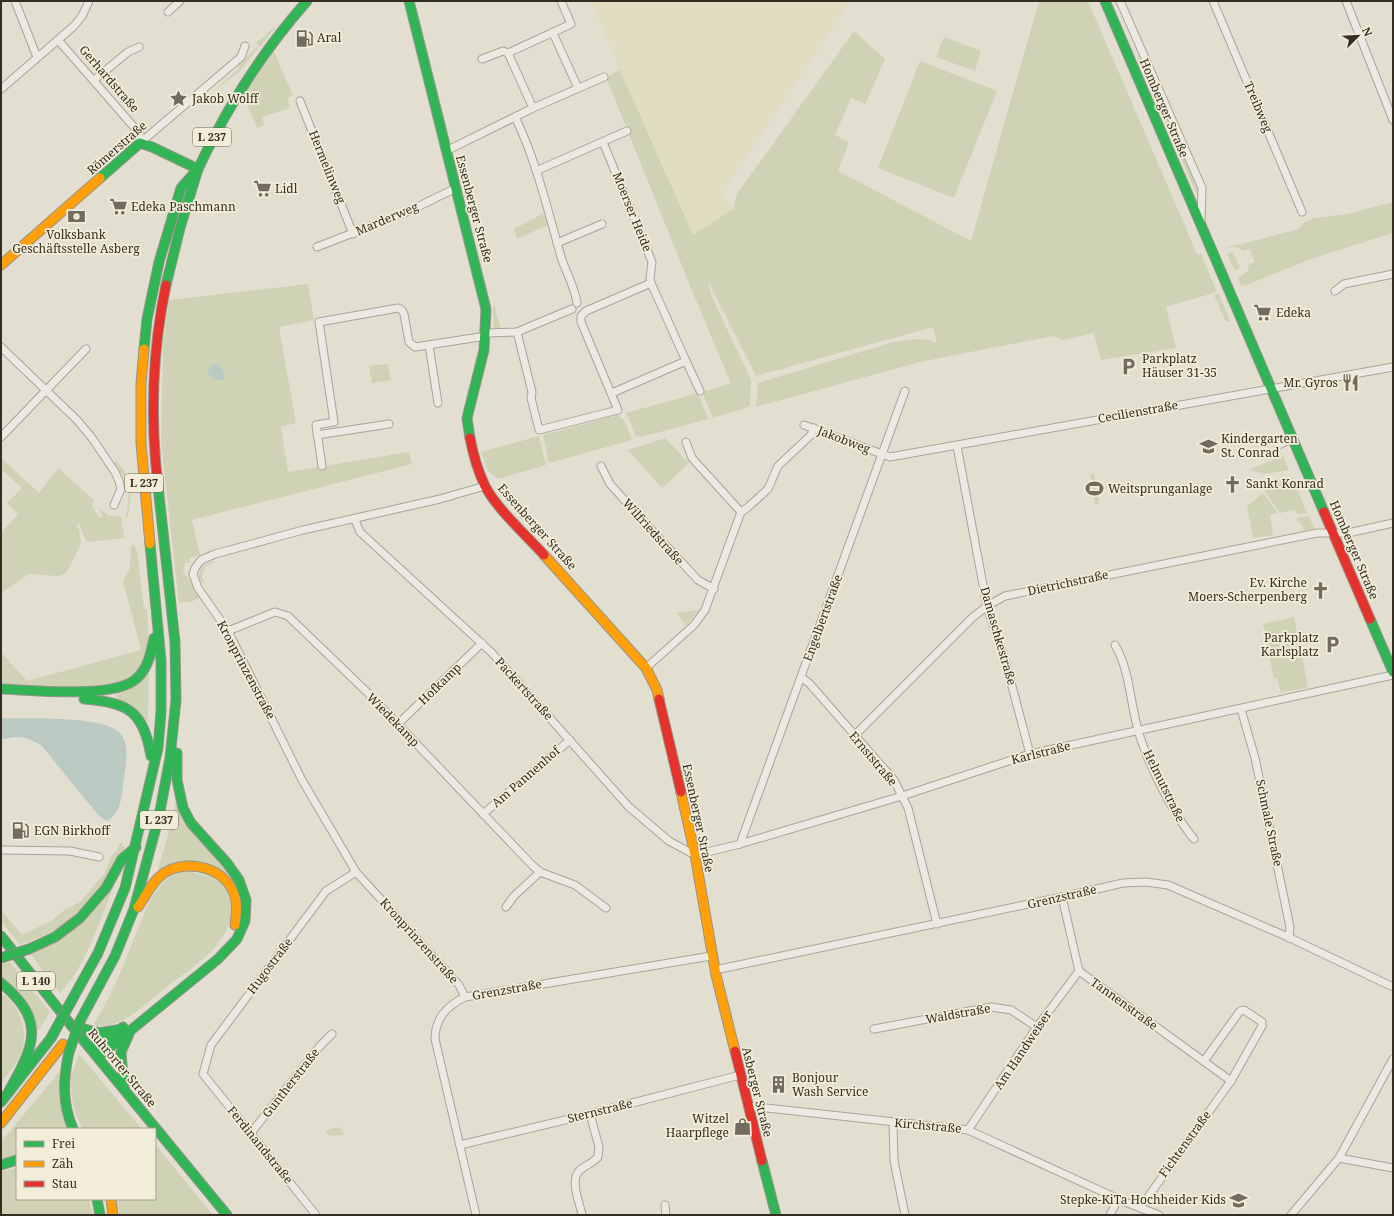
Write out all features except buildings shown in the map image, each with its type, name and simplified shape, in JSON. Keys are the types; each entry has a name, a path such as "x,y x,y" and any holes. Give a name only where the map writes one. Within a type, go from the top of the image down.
{"main road":[{"name":"L 237","path":"1,1123 63,1044 85,1012 110,964 132,914 155,837 164,792 176,699 175,642 154,440 154,374 164,294 180,228 198,169 214,134 252,71 276,37 307,1"},
{"name":"Essenberger Straße","path":"409,1 446,151 483,291 486,309 486,334 480,367 466,418 473,453 485,486 495,501 609,625 646,668 657,690 695,855 715,972"},
{"name":"Homberger Straße","path":"1106,1 1393,672"},
{"path":"140,144 148,144 167,155 198,169"},
{"name":"Römerstraße","path":"1,265 140,144"},
{"name":"L 237","path":"1,1102 51,1038 98,953 125,888 153,772 158,748 161,712 161,661 158,615 141,443 140,404 143,351 149,310 159,262 173,211 181,188 198,169"},
{"path":"1,689 100,692 126,687 139,677 150,659 158,615"},
{"path":"1,695 101,700 126,708 144,724 149,737 153,772"},
{"path":"98,1058 222,955 241,931 244,920 245,892 239,879 226,861 191,822 182,805 177,772 179,736 174,722"},
{"path":"1,958 29,949 55,937 80,918 106,888 122,859 136,847"},
{"path":"91,1049 132,1022 220,951 234,928 237,911 235,897 222,876 211,869 198,866 186,866 164,874 154,883 132,914"},
{"name":"Ruhrorter Straße","path":"1,936 71,1025 156,1128"},
{"name":"Asberger Straße","path":"715,972 776,1215"},
{"path":"1,983 13,992 22,1004 28,1017 31,1032 31,1047 9,1091"},
{"path":"73,1128 64,1102 64,1073 69,1052 80,1021"},
{"path":"71,1025 89,1032 106,1033 132,1022"},
{"path":"124,1089 121,1052 130,1032"},
{"name":"Ruhrorter Straße","path":"156,1128 227,1215"},
{"path":"1,1165 16,1160"},
{"path":"97,1200 100,1215"},
{"path":"111,1200 113,1215"}],"street":[{"path":"15,1 37,57"},
{"path":"1,89 58,40 82,16 89,1"},
{"path":"168,12 180,1"},
{"path":"482,59 503,51 508,53 571,24 561,1"},
{"name":"Homberger Straße","path":"1120,1 1202,188 1201,224"},
{"name":"Treibweg","path":"1213,1 1302,212"},
{"path":"1346,1 1390,106 1393,120"},
{"path":"553,33 578,88"},
{"name":"Gerhardstraße","path":"58,40 140,134 140,144"},
{"name":"Römerstraße","path":"140,144 241,57 246,46"},
{"path":"94,80 128,52 139,47"},
{"path":"508,53 533,108"},
{"path":"446,151 533,108 604,77"},
{"name":"Hermelinweg","path":"300,101 353,234"},
{"path":"514,117 526,140 558,243 575,306"},
{"path":"536,171 627,131"},
{"name":"Moerser Heide","path":"603,142 652,262 650,278 652,283"},
{"name":"Marderweg","path":"317,247 409,211 456,188"},
{"path":"558,243 602,224"},
{"path":"1335,291 1344,284 1393,274"},
{"path":"584,313 652,283 700,391"},
{"path":"336,432 319,322 398,308 402,310 404,314 411,345 415,347 486,334 516,332 580,304 584,313 581,322 618,410 539,430 531,398 532,392 516,332"},
{"path":"429,345 438,403"},
{"path":"1,347 78,420 115,472 120,489 114,505"},
{"path":"1,437 86,349"},
{"path":"612,393 686,361"},
{"name":"Cecilienstraße","path":"883,455 890,457 957,446 1393,366"},
{"name":"Engelbertstraße","path":"740,844 802,678 905,391"},
{"path":"322,466 316,424 334,422"},
{"path":"317,435 388,424"},
{"name":"Jakobweg","path":"804,425 883,455"},
{"path":"646,668 694,625 705,610 714,589 741,512 768,489 778,466 811,435 814,428"},
{"path":"1278,445 1293,438"},
{"path":"686,442 692,458 741,512"},
{"name":"Damaschkestraße","path":"957,446 987,606 1005,660 1030,754"},
{"name":"Wilfriedstraße","path":"601,466 610,484 671,551 698,580 714,589"},
{"name":"Kronprinzenstraße","path":"465,997 459,985 356,872 302,780 228,631 194,579 195,568 200,560 215,554 296,532 355,520 485,486"},
{"name":"Packertstraße","path":"355,520 360,532 482,643 629,807 669,841 695,855"},
{"name":"Dietrichstraße","path":"854,735 972,618 987,606 1005,596 1317,533 1348,533 1393,523"},
{"name":"Wiedekamp","path":"228,631 266,614 275,612 285,614 398,724 532,866 540,872 575,885 606,908"},
{"name":"Hofkamp","path":"398,724 482,643"},
{"name":"Helmutstraße","path":"1115,645 1122,659 1138,730 1146,751 1180,823 1194,839"},
{"name":"Karlstraße","path":"695,855 740,844 902,796 1030,754 1138,730 1241,710 1393,675"},
{"name":"Ernststraße","path":"802,678 809,683 894,780 908,808 937,924"},
{"name":"Schmale Straße","path":"1241,710 1255,758 1290,927 1289,938"},
{"name":"Am Pannenhof","path":"483,814 570,740"},
{"path":"1,850 70,851 99,857"},
{"name":"Hugostraße","path":"203,1074 211,1045 326,891 356,872"},
{"path":"506,908 514,896 540,872"},
{"name":"Grenzstraße","path":"715,972 1123,883 1146,882 1168,885 1289,938 1393,987"},
{"name":"Tannenstraße","path":"1062,897 1079,971 1231,1081"},
{"name":"Grenzstraße","path":"476,1215 436,1039 435,1029 444,1011 465,997 712,956"},
{"name":"Am Handweiser","path":"968,1130 1037,1027 1079,971"},
{"name":"Waldstraße","path":"874,1030 991,1007 1011,1010 1037,1027"},
{"name":"Fichtenstraße","path":"1140,1208 1231,1081 1262,1026 1260,1020 1244,1010 1240,1011 1204,1061"},
{"name":"Guntherstraße","path":"251,1133 320,1046 332,1034"},
{"path":"1291,1215 1339,1158 1393,1059"},
{"name":"Ferdinandstraße","path":"203,1074 316,1215"},
{"name":"Sternstraße","path":"460,1145 590,1114 740,1075"},
{"name":"Kirchstraße","path":"748,1106 968,1130 1118,1199 1159,1215"},
{"path":"582,1215 574,1182 580,1170 592,1164 598,1157 599,1147 590,1114"},
{"path":"893,1123 894,1161 905,1215"},
{"path":"1339,1158 1393,1168"},
{"path":"1110,1215 1118,1199"},
{"path":"666,1205 666,1215"}],"shaded area":[{"path":"590,1 852,1 723,193 733,209 693,235"},
{"path":"217,363 222,368 225,375 224,379 221,380 214,379 207,372 210,366"},
{"path":"1,718 46,718 98,723 111,727 120,733 125,743 126,761 122,796 116,813 107,821 99,816 42,746 23,737 13,737 1,740"}],"green space":[{"path":"1039,1 1088,1 1197,254 1201,254 1217,292 1166,307 1176,348 1101,360 1094,333 1063,340 1053,336 920,362 756,407 758,383 890,343 919,339 937,343 933,327 756,376 708,281 712,297 751,380 750,405 746,408 713,418 702,392 731,383 606,77 620,70 693,235 733,209 737,194 854,31 885,59 865,104 851,98 835,135 849,142 838,171 971,241"},
{"path":"278,24 260,47 256,43"},
{"path":"944,37 981,51 975,71 936,57"},
{"path":"257,47 258,48 241,70 213,92 238,69 239,64"},
{"path":"1138,50 1197,187 1197,195 1138,60"},
{"path":"274,52 293,95 287,98 290,108 262,117 264,125 257,128 243,95"},
{"path":"920,61 997,91 954,198 878,168"},
{"path":"1393,202 1393,233 1314,258 1249,284 1241,286 1238,278 1248,271 1249,264 1255,262 1250,249 1244,251 1237,247 1225,248 1299,229 1303,223 1314,218 1347,214"},
{"path":"544,213 548,225 517,239 514,229"},
{"path":"1232,252 1240,266 1239,269 1235,271 1227,254"},
{"path":"308,284 314,320 279,327 296,423 281,427 288,472 409,452 412,464 192,520 200,555 189,558 190,563 185,562 183,573 188,577 199,598 191,602 179,603 161,442 163,344 169,300"},
{"path":"1219,294 1230,321 1226,322 1214,295"},
{"path":"493,305 495,305 501,328 494,328"},
{"path":"388,364 391,380 372,383 369,366"},
{"path":"698,393 708,419 641,437 636,436 626,413"},
{"path":"618,415 624,420 632,440 549,463 543,435"},
{"path":"539,436 546,465 498,479 488,471 481,452"},
{"path":"665,438 689,463 662,488 628,450"},
{"path":"1283,456 1289,470 1265,474 1252,471 1251,469"},
{"path":"1,458 39,493 58,468 95,501 92,505 98,516 103,518 98,507 109,516 121,516 124,538 88,542 85,539 79,522 76,526 79,529 81,544 68,570 63,575 29,574 1,593 1,533 18,514 7,503 22,488 1,469"},
{"path":"115,460 126,474 130,486 115,464"},
{"name":"Weitsprunganlage","path":"1094,473 1099,504 1095,504 1090,474"},
{"path":"1292,478 1307,513 1297,514 1295,510 1280,513 1263,489 1266,482"},
{"path":"130,486 131,492 128,516 126,518"},
{"path":"1263,493 1278,513 1270,515 1273,535 1253,538 1247,506"},
{"path":"1309,516 1314,529 1304,530 1297,518"},
{"path":"134,545 137,551 144,609 147,609 148,631 148,646 144,660 137,671 125,680 96,686 63,687 1,684 1,652 27,681 141,650 123,581 130,569 131,546"},
{"path":"218,560 205,567 202,576 204,585 199,578 200,570 204,565"},
{"path":"699,609 686,625 676,613 698,610"},
{"path":"1294,617 1308,687 1281,693 1277,678 1274,679 1263,624"},
{"path":"149,672 148,722 115,696"},
{"path":"176,797 224,863 239,921 221,871 157,873 173,817"},
{"path":"123,840 122,846 125,847 119,859 104,882 86,904 65,923 54,930 20,945 1,921 1,910 22,935 51,921 67,908 79,903 105,873 110,859"},
{"path":"184,871 213,878 219,882 227,893 230,902 231,916 221,940 212,951 136,1012 118,1022 97,1027 94,1023 113,990 150,901 163,882"},
{"path":"114,886 98,928 85,956 69,982 60,993 31,955"},
{"path":"10,962 50,1012 38,1031 1,979 1,964"},
{"path":"1,993 8,998 19,1014 24,1033 24,1042 22,1052 18,1060 1,1083"},
{"path":"79,1054 141,1128 82,1128 76,1115 72,1101 71,1071 73,1072"},
{"path":"59,1072 69,1128 16,1128 16,1157 1,1162 1,1142"},
{"path":"339,1127 345,1135 329,1136 325,1130"},
{"path":"156,1145 213,1215 119,1215 118,1200 156,1200"},
{"path":"16,1168 16,1200 89,1200 93,1215 1,1215 1,1172"}],"traffic: fast":[{"path":"198,169 209,146 246,81 275,40 307,1"},
{"path":"409,1 486,309 484,350 467,418 470,438"},
{"path":"1105,1 1324,512"},
{"path":"100,178 140,143 152,147 198,169"},
{"path":"166,285 180,228 198,169"},
{"path":"144,349 147,319 159,262 181,188 197,170"},
{"path":"80,1021 115,956 134,909 159,816 170,758 176,700 175,642 158,486"},
{"path":"73,998 98,953 125,888 158,748 161,712 161,661 150,544"},
{"path":"1370,619 1393,672"},
{"path":"1,689 72,692 110,689 125,685 136,679 146,666 154,638"},
{"path":"84,699 112,703 131,712 138,719 143,728 148,741 151,756"},
{"path":"98,1057 218,959 237,939 245,921 246,900 239,880 227,863 191,823 183,808 177,780 177,753"},
{"path":"29,949 55,937 80,918 106,888 122,859 136,847"},
{"path":"1,936 71,1025 156,1128"},
{"path":"1,958 29,949"},
{"path":"1,983 16,997 25,1010 30,1022 32,1034 30,1047 25,1060 9,1091"},
{"path":"51,1038 73,998"},
{"path":"69,1052 80,1021"},
{"path":"71,1025 99,1033 116,1030"},
{"path":"91,1049 123,1027"},
{"path":"124,1089 121,1052 129,1034"},
{"path":"1,1102 51,1038"},
{"path":"69,1052 65,1081 65,1100 73,1128"},
{"path":"156,1129 227,1215"},
{"path":"1,1165 16,1160"},
{"path":"762,1161 776,1215"},
{"path":"97,1200 100,1215"}],"traffic: slow":[{"path":"1,265 100,178"},
{"path":"144,349 141,384 141,443 150,544"},
{"path":"544,555 646,668 657,690 659,699"},
{"path":"681,792 695,855 716,975 735,1051"},
{"path":"138,907 153,884 164,873 185,866 206,868 224,879 231,887 236,904 235,925"},
{"path":"1,1123 63,1044"},
{"path":"111,1200 113,1215"}],"traffic: jam":[{"path":"158,486 155,461 153,410 155,360 161,310 166,285"},
{"path":"470,438 478,468 490,495 504,513 544,555"},
{"path":"1324,512 1370,619"},
{"path":"659,699 681,792"},
{"path":"735,1051 762,1161"}],"place":[{"name":"Aral","path":"304,38"},
{"name":"Jakob Wolff","path":"179,99"},
{"name":"Lidl","path":"262,189"},
{"name":"Edeka Paschmann","path":"118,207"},
{"name":"Volksbank Geschäftsstelle Asberg","path":"76,216"},
{"name":"Edeka","path":"1263,313"},
{"name":"Parkplatz Häuser 31-35","path":"1129,366"},
{"name":"Mr. Gyros","path":"1351,383"},
{"name":"Kindergarten St. Conrad","path":"1208,446"},
{"name":"Sankt Konrad","path":"1233,484"},
{"name":"Weitsprunganlage","path":"1095,489"},
{"name":"Ev. Kirche Moers-Scherpenberg","path":"1320,590"},
{"name":"Parkplatz Karlsplatz","path":"1332,645"},
{"name":"EGN Birkhoff","path":"21,831"},
{"name":"Bonjour Wash Service","path":"779,1085"},
{"name":"Witzel Haarpflege","path":"742,1126"},
{"name":"Stepke-KiTa Hochheider Kids","path":"1239,1200"}]}
